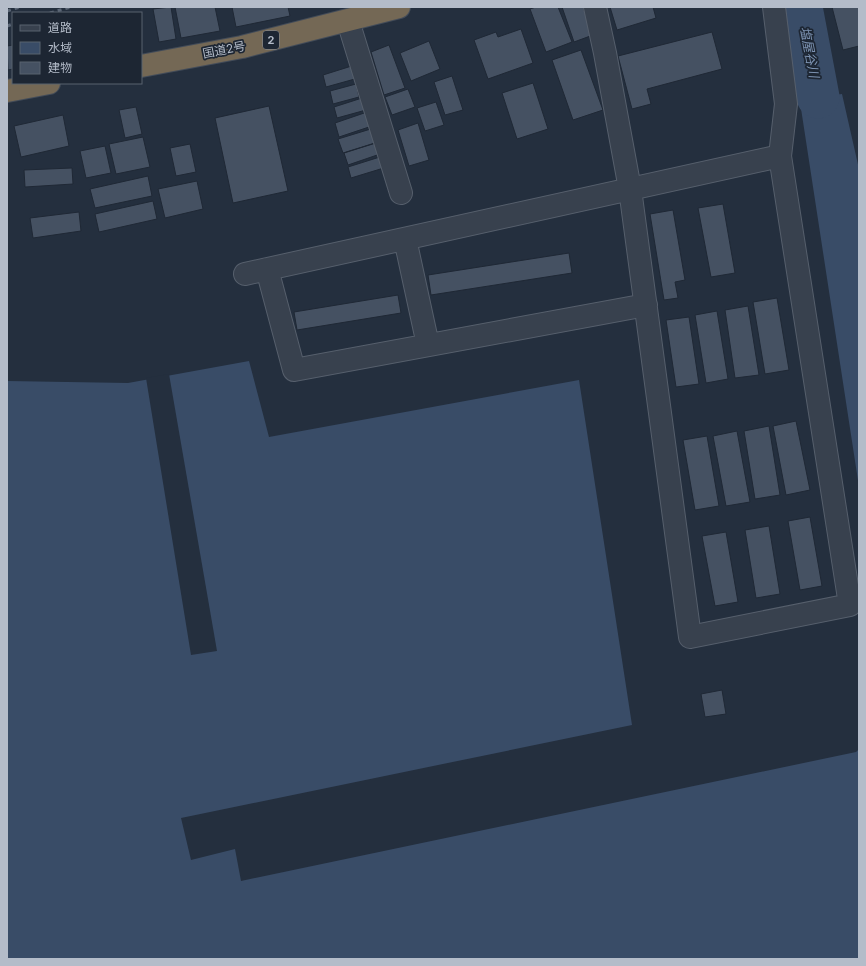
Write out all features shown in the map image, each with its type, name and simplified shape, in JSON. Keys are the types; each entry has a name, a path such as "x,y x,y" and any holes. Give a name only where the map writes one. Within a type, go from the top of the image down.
{"highway":[{"name":"国道2号","path":"142,66 242,47 399,7"},
{"path":"7,91 44,84"}],"lane":[{"path":"595,7 630,189 690,637 850,605 780,156 786,104 774,7"},
{"path":"348,21 401,193"},
{"path":"245,274 780,156"},
{"path":"405,239 428,345"},
{"path":"267,269 294,370 646,305"}],"water":[{"path":"842,94 859,169 859,487 800,102 818,97"},
{"path":"249,361 269,437 579,380 632,725 181,818 191,860 235,849 241,881 856,752 859,749 859,959 7,959 7,381 128,383"}],"pier":[{"path":"169,374 217,651 191,655 146,378"}],"building":[{"path":"171,7 176,39 159,42 153,9"},
{"path":"175,7 215,7 220,31 181,38"},
{"path":"232,7 288,7 290,16 236,27"},
{"path":"536,7 558,7 572,42 546,52 530,9"},
{"path":"562,7 583,7 593,35 574,42"},
{"path":"610,7 653,7 656,18 617,30"},
{"path":"832,7 859,7 859,46 843,50"},
{"path":"521,29 533,63 488,79 474,40 496,32 498,37"},
{"path":"712,32 722,69 647,89 651,104 632,109 618,56"},
{"path":"429,41 440,69 411,81 400,53"},
{"path":"12,45 12,69 8,70 7,46"},
{"path":"389,45 405,88 384,95 371,52"},
{"path":"581,50 603,110 573,120 552,60"},
{"path":"358,64 362,77 326,87 323,75"},
{"path":"452,76 463,110 445,115 434,82"},
{"path":"533,83 548,129 517,139 502,93"},
{"path":"356,84 359,97 333,104 330,91"},
{"path":"408,89 415,107 392,115 385,97"},
{"path":"362,98 366,110 337,118 334,107"},
{"path":"436,102 444,125 425,131 417,108"},
{"path":"269,106 288,191 233,203 215,118"},
{"path":"136,107 142,134 125,138 119,110"},
{"path":"370,111 375,125 339,137 335,123"},
{"path":"63,115 69,146 21,157 14,126"},
{"path":"418,123 429,160 409,166 398,130"},
{"path":"374,128 378,142 343,153 338,139"},
{"path":"143,137 150,167 116,174 109,144"},
{"path":"379,142 383,153 348,165 344,153"},
{"path":"190,144 196,172 176,176 170,148"},
{"path":"105,146 111,173 86,178 80,151"},
{"path":"383,156 387,167 351,178 348,167"},
{"path":"72,168 73,184 25,187 24,170"},
{"path":"148,176 152,196 95,208 90,189"},
{"path":"197,181 203,209 165,218 158,189"},
{"path":"153,201 157,219 99,232 95,214"},
{"path":"723,204 735,273 711,277 698,208"},
{"path":"673,210 685,280 675,282 678,298 664,300 650,214"},
{"path":"79,212 81,231 33,238 30,218"},
{"path":"569,253 572,273 431,295 428,275"},
{"path":"398,295 401,313 297,330 294,312"},
{"path":"777,298 789,370 765,374 753,302"},
{"path":"748,306 759,375 735,378 725,310"},
{"path":"717,311 728,379 706,383 695,315"},
{"path":"689,317 699,384 676,387 666,320"},
{"path":"796,421 810,490 786,495 773,426"},
{"path":"769,426 780,495 755,499 744,431"},
{"path":"737,431 750,502 726,506 713,436"},
{"path":"707,436 719,506 695,510 683,440"},
{"path":"810,517 822,586 800,590 788,521"},
{"path":"769,526 780,594 756,598 745,530"},
{"path":"726,532 738,602 715,606 702,536"},
{"path":"722,690 726,714 705,717 701,694"}],"waterway":[{"name":"塩屋谷川","path":"801,7 818,97"}],"railway":[{"path":"7,11 20,7"},
{"path":"54,12 71,7"},
{"path":"7,26 12,24"}]}
